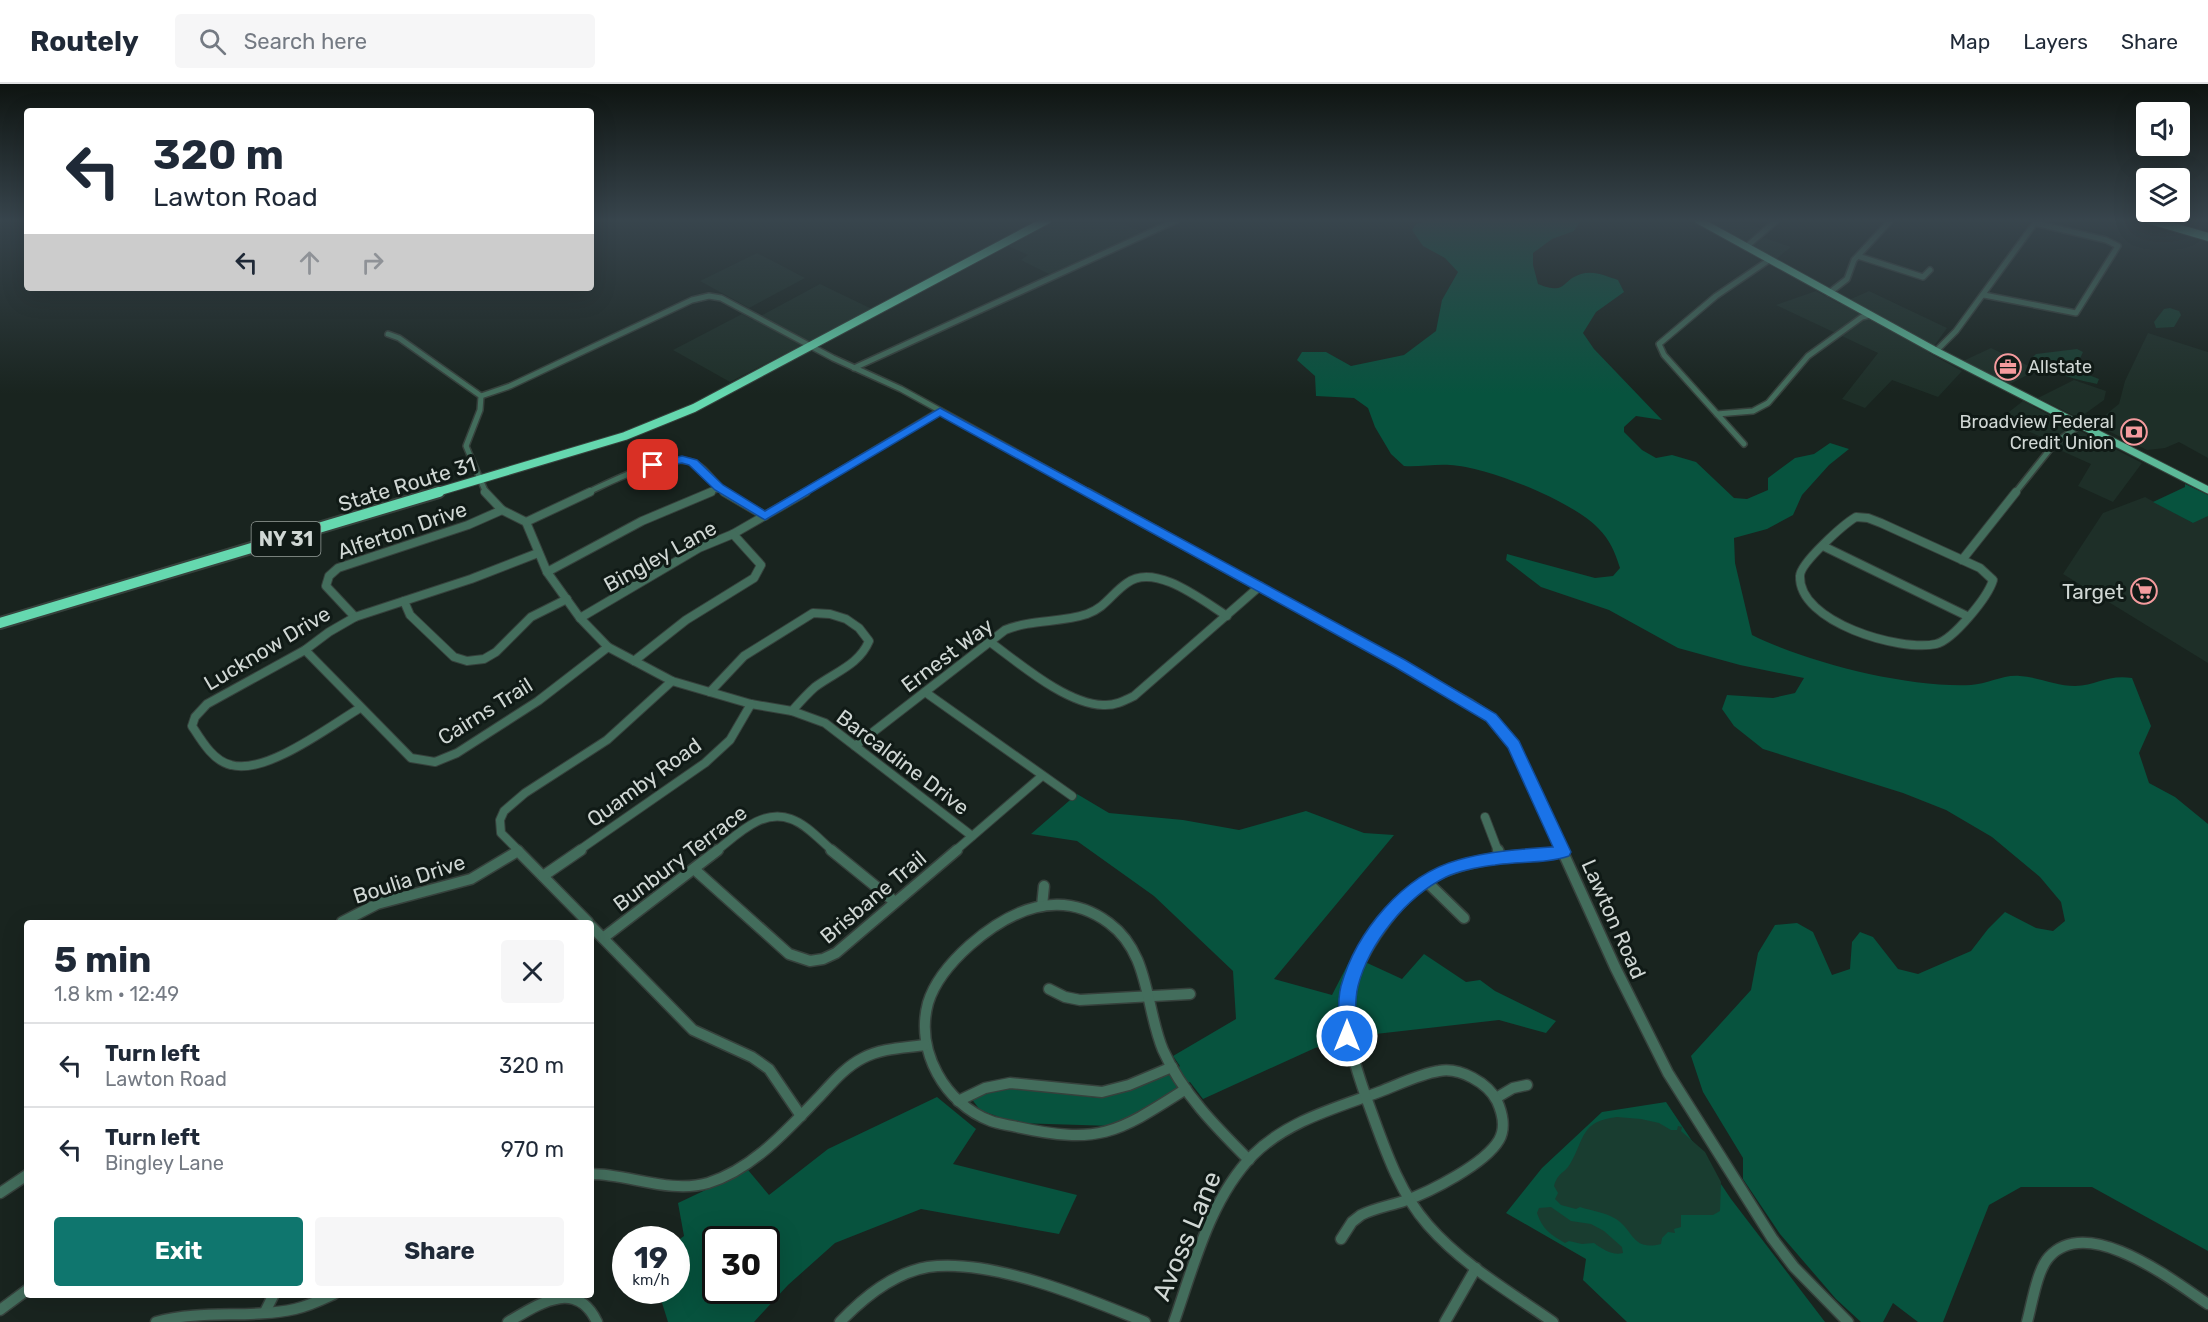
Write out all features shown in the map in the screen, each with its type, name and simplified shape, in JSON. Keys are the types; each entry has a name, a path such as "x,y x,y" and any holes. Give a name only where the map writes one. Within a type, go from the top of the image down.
{"highway":[{"name":"NY 31","path":"811,346 939,278"},
{"name":"State Route 31","path":"0,624 593,447 694,408 811,346"}],"main road":[{"path":"1801,278 1936,351 2208,490"}],"street":[{"path":"854,368 1051,278"},
{"path":"1743,278 1660,340 1659,344 1664,355 1744,444"},
{"path":"1829,293 1847,278"},
{"path":"1936,351 1956,332 1996,278"},
{"path":"1984,295 2076,313 2098,278"},
{"name":"Lawton Road","path":"481,396 510,386 700,298 714,297 728,301 854,368 902,389 1260,586 1470,703 1491,717 1514,745 1615,967 1680,1094 1772,1238 1794,1267 1848,1322"},
{"path":"1716,414 1761,408 1768,403 1808,356 1862,317 1870,315"},
{"path":"388,334 399,338 481,396 481,413 466,440 466,446 485,492 502,510 525,522 605,484 665,461 682,460 693,462 719,488 765,516"},
{"name":"Bingley Lane","path":"580,618 699,548 765,516 940,411"},
{"path":"1962,560 2055,444 2080,425"},
{"path":"548,572 642,521 719,488"},
{"name":"Alferton Drive","path":"355,617 326,586 329,576 338,568 468,525 502,510"},
{"path":"1863,517 1962,560 1988,573 1993,580 1990,590 1948,637 1939,643 1929,645 1884,639 1843,626 1810,603 1800,586 1801,572 1823,546 1849,521 1863,517"},
{"name":"Barcaldine Drive","path":"525,522 548,572 580,618 608,647 672,681 751,704 792,711 825,723 972,836"},
{"path":"634,662 686,620 754,578 761,564 732,534"},
{"path":"1823,546 1967,616"},
{"name":"Lucknow Drive","path":"360,708 269,761 242,767 219,759 192,726 195,717 207,704 305,650 329,632 355,617 538,553"},
{"name":"Ernest Way","path":"855,746 1005,630 1027,622 1073,618 1092,613 1114,598 1129,580 1146,575 1162,578 1227,615"},
{"path":"990,642 1074,698 1096,705 1110,705 1134,696 1260,586"},
{"path":"404,601 410,615 454,657 467,661 483,659 496,652 531,617 567,599"},
{"path":"710,692 744,656 813,613 827,612 837,615 865,633 869,641 867,650 813,689 792,711"},
{"name":"Cairns Trail","path":"305,650 411,758 424,764 445,760 538,701 608,647"},
{"path":"586,920 501,833 499,825 506,809 615,735 672,681"},
{"path":"925,692 1072,796"},
{"name":"Quamby Road","path":"543,876 705,763 730,740 751,704"},
{"name":"Brisbane Trail","path":"694,868 789,954 806,962 829,959 1042,776"},
{"name":"Bunbury Terrace","path":"603,938 753,823 774,815 783,815 804,827 895,902"},
{"path":"1485,817 1501,858"},
{"name":"Boulia Drive","path":"346,920 388,901 451,887 471,879 518,851"},
{"path":"1553,1322 1446,1244 1408,1199 1394,1172 1365,1097 1347,1036 1349,988 1358,961 1370,940 1395,909 1426,881 1458,866 1501,858 1563,852"},
{"path":"1426,881 1464,918"},
{"path":"1042,906 1044,886"},
{"path":"1186,1089 1119,1130 1089,1135 1029,1129 991,1121 978,1116 958,1101 937,1076 926,1045 927,1008 936,984 949,966 993,925 1009,915 1042,906 1065,906 1100,917 1117,929 1137,954 1159,1039 1172,1067 1214,1125 1249,1160"},
{"path":"594,929 693,1030 705,1039 758,1061 769,1069 801,1116"},
{"path":"1049,989 1065,997 1080,1000 1190,994"},
{"path":"594,1174 623,1175 672,1186 689,1187 708,1183 744,1165 801,1116 849,1066 863,1058 890,1050 926,1045"},
{"path":"958,1101 970,1093 1005,1082 1031,1082 1089,1092 1103,1092 1172,1067"},
{"name":"Avoss Lane","path":"1174,1322 1204,1241 1224,1196 1249,1160 1267,1142 1297,1123 1441,1070 1461,1072 1474,1079 1496,1098"},
{"path":"1341,1239 1353,1221 1379,1206 1408,1199 1462,1171 1490,1152 1499,1140 1502,1128 1501,1111 1496,1098 1513,1088 1527,1085"},
{"path":"0,1193 24,1177"},
{"path":"2026,1322 2047,1259 2056,1248 2081,1240 2113,1247 2208,1304"},
{"path":"840,1322 867,1296 887,1282 916,1271 941,1266 1030,1282 1145,1322"},
{"path":"1445,1322 1476,1268"},
{"path":"0,1310 24,1292"},
{"path":"266,1312 272,1298"},
{"path":"156,1322 199,1313 266,1312 300,1308 324,1298"},
{"path":"508,1322 547,1299 554,1298"},
{"path":"575,1298 590,1307 597,1322"}],"shaded area":[{"path":"707,278 805,278 749,308 700,281"},
{"path":"1455,278 1536,278 1538,284 1554,288 1563,286 1574,278 1611,278 1618,280 1624,292 1596,312 1583,333 1594,349 1662,420 1636,416 1624,427 1624,432 1642,450 1656,458 1672,455 1696,462 1734,498 1747,499 1768,490 1768,478 1795,458 1814,454 1830,443 1849,449 1829,465 1802,495 1793,515 1767,529 1734,538 1735,563 1752,635 1829,664 1859,672 1918,682 1971,685 2014,676 2075,686 2116,677 2132,678 2151,726 2139,753 2149,783 2175,797 2208,824 2208,1251 2092,1187 2021,1187 1989,1205 1943,1322 1918,1322 1893,1303 1883,1322 1861,1322 1836,1299 1780,1234 1743,1179 1743,1158 1703,1092 1691,1056 1751,990 1758,953 1775,925 1797,923 1813,932 1832,975 1850,969 1852,942 1860,932 1873,937 1898,969 1918,974 1971,951 2005,912 2036,928 2053,931 2065,921 2061,902 2040,877 1992,837 1946,810 1903,793 1763,749 1734,726 1722,709 1727,695 1773,698 1795,693 1804,678 1740,665 1678,648 1609,610 1541,587 1506,560 1507,554 1595,578 1613,576 1620,568 1614,551 1598,528 1586,518 1550,497 1486,472 1450,465 1404,466 1391,454 1375,427 1368,408 1354,398 1316,396 1315,376 1297,360 1302,352 1326,352 1351,366 1404,355 1436,331 1442,300"},
{"path":"820,284 872,309 730,382 673,350 742,314 753,320"},
{"path":"1816,291 1840,304 1869,291 1947,328 1929,353 1962,371 1938,397 1892,380 1865,408 1842,399 1878,353 1776,305"},
{"path":"2164,309 2179,311 2181,315 2174,327 2156,328 2154,322"},
{"path":"2148,333 2208,352 2208,458 2179,442 2165,448 2147,450 2094,424 2119,404 2125,381"},
{"path":"1991,348 2037,370 2010,384 1963,361"},
{"path":"2077,349 2083,352 2076,367 2081,372 2099,379 2097,384 2043,368 2031,359 2036,354"},
{"path":"2074,380 2106,391 2104,400 2079,418 2038,398"},
{"path":"2023,401 2142,463 2113,502 2078,486 2091,464 2053,447 2046,439 2000,419"},
{"path":"2185,484 2208,495 2208,516 2193,523 2153,502 2185,487"},
{"path":"2145,497 2193,523 2208,514 2208,663 2063,574 2103,513"},
{"path":"1077,794 1109,813 1183,820 1239,830 1306,811 1364,833 1394,835 1274,979 1332,995 1352,956 1402,979 1424,954 1466,982 1480,980 1495,991 1556,1021 1546,1033 1499,1020 1358,1036 1315,1048 1203,1099 1190,1082 1113,1126 1015,1123 980,1110 971,1098 1015,1086 1098,1098 1164,1076 1180,1066 1173,1056 1236,1019 1233,971 1154,896 1077,841 1031,834"},
{"path":"937,1097 976,1129 953,1164 1077,1195 1059,1234 921,1209 835,1243 780,1294 780,1226 702,1226 702,1304 771,1304 754,1322 668,1322 662,1304 690,1304 690,1226 682,1226 678,1203 748,1170 769,1195 828,1149"},
{"path":"1666,1102 1731,1199 1825,1322 1627,1322 1583,1280 1586,1259 1506,1213 1542,1168 1602,1112"},
{"path":"1617,1117 1659,1123 1671,1130 1677,1130 1678,1126 1682,1127 1681,1131 1705,1152 1721,1182 1720,1211 1713,1215 1681,1215 1681,1227 1674,1229 1675,1233 1668,1232 1662,1238 1661,1244 1644,1245 1612,1217 1580,1207 1576,1209 1561,1205 1555,1199 1558,1193 1554,1186 1557,1178 1570,1164 1585,1133 1596,1123"},
{"path":"1551,1207 1571,1221 1591,1224 1604,1231 1622,1247 1623,1253 1612,1253 1594,1243 1582,1244 1569,1241 1565,1243 1555,1237 1544,1227 1537,1213 1539,1208"}],"place":[{"name":"Allstate","path":"2008,367"},
{"name":"Broadview Federal Credit Union","path":"2134,432"},
{"name":"Target","path":"2144,591"}],"route":[{"path":"653,465 665,461 693,462 719,488 765,516 940,411 1400,663 1491,717 1514,745 1563,852 1497,858 1458,866 1420,885 1395,909 1370,940 1358,961 1349,988 1347,1036"}]}
